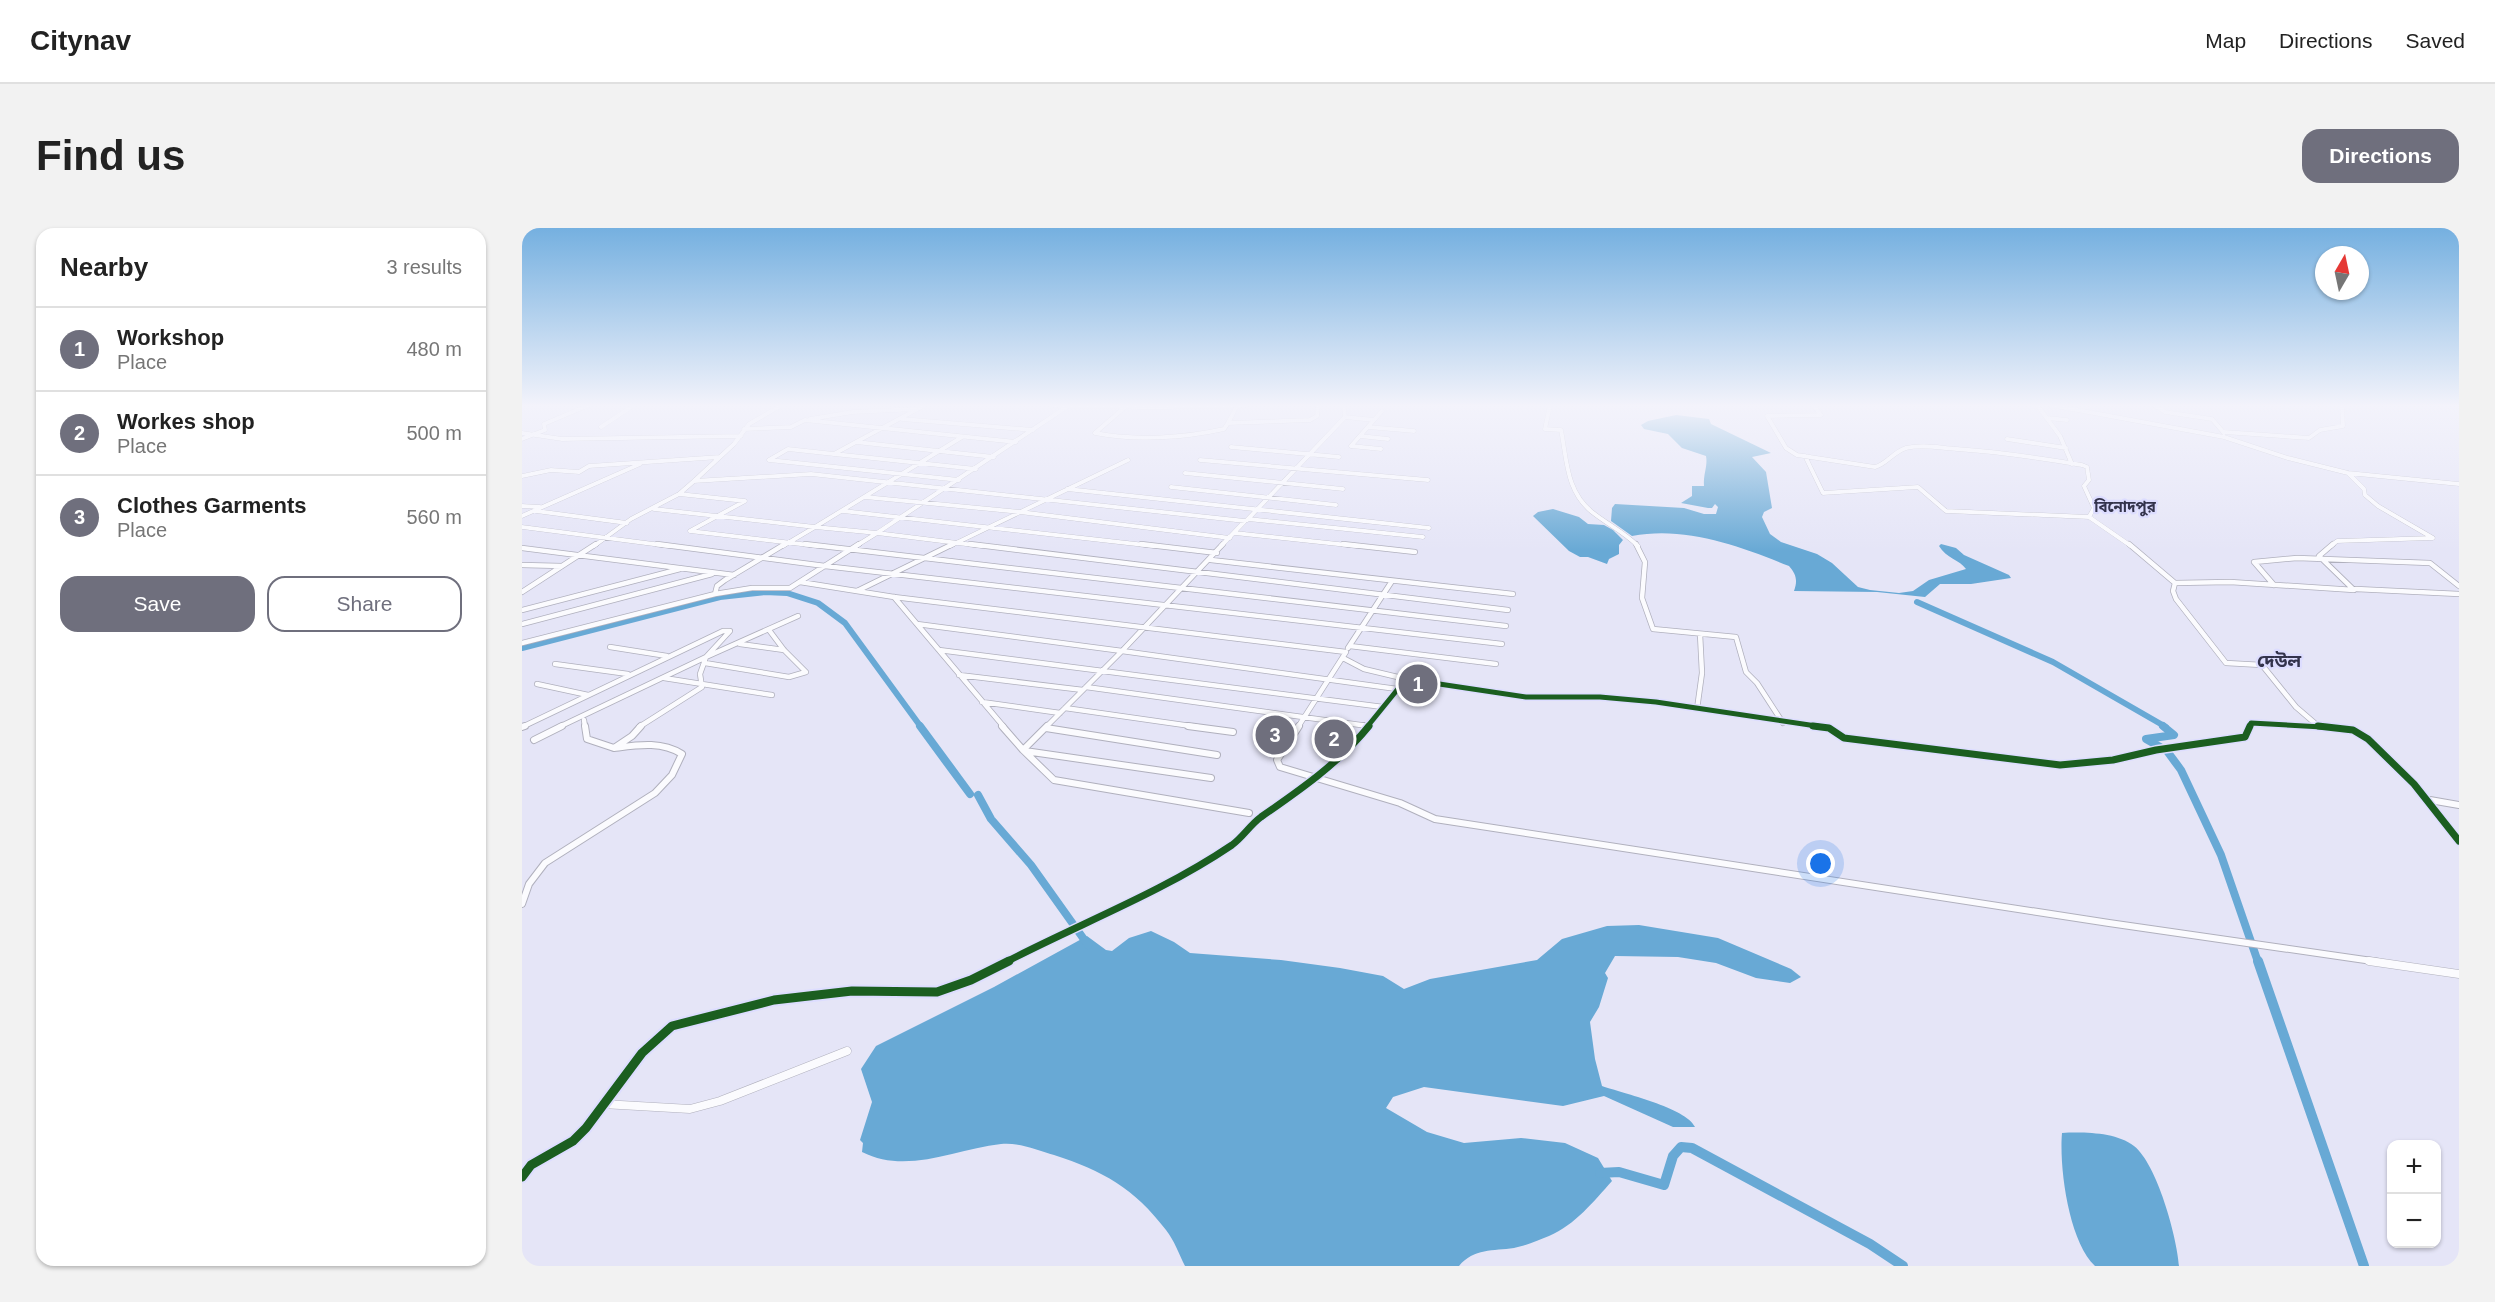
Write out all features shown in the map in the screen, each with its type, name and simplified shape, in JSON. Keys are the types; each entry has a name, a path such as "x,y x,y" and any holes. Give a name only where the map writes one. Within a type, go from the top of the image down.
{"street":[{"path":"522,592 582,555 627,523 679,494 724,453"},
{"path":"780,453 769,460 960,480"},
{"path":"838,453 976,469"},
{"path":"715,594 717,586 734,575 936,453"},
{"path":"968,453 994,457"},
{"path":"522,643 715,594 752,588 790,588 999,453"},
{"path":"1302,453 1339,457"},
{"path":"1565,453 1576,496 1642,552 1646,583 1642,593 1645,610 1653,629 1736,637 1746,672 1757,683 1783,723"},
{"path":"1795,453 1875,467 1882,465 1886,458 1893,453"},
{"path":"2022,453 2087,467 2089,480 2084,486 2094,508 2089,517"},
{"path":"2068,453 2072,464"},
{"path":"2274,453 2348,473 2459,484"},
{"path":"1023,750 1211,560 1308,454"},
{"path":"1805,456 1823,493 1918,487 1946,511 2089,517 2120,537 2175,583 2230,582 2459,594"},
{"path":"522,476 539,472 579,472 589,466 720,457"},
{"path":"857,591 1128,460"},
{"path":"1200,460 1428,480"},
{"path":"522,516 644,463"},
{"path":"1185,473 1343,489"},
{"path":"2348,473 2364,489 2365,495 2378,506 2433,538 2337,541 2319,556 2356,589"},
{"path":"694,481 811,474 1043,501 1423,537"},
{"path":"1171,488 1336,505"},
{"path":"1067,489 1429,528"},
{"path":"679,494 745,501 690,531 1506,626"},
{"path":"865,497 1020,512 1230,538"},
{"path":"522,506 541,507"},
{"path":"653,509 1199,571 1508,610"},
{"path":"843,510 1217,553"},
{"path":"534,511 627,523"},
{"path":"522,527 892,574 1502,644"},
{"path":"1235,533 1415,552"},
{"path":"522,548 734,575"},
{"path":"2274,585 2254,562 2297,558 2430,562 2459,585"},
{"path":"1211,560 1513,594"},
{"path":"522,565 565,566"},
{"path":"522,610 684,568"},
{"path":"522,624 716,572"},
{"path":"1392,581 1277,760 1280,767 1400,803 1435,819 2109,923 2459,974"},
{"path":"800,582 894,597 1145,627 1344,655 1364,669 1406,679 1526,697 1600,697 1697,708 1783,723 1829,728 1844,738 2051,765 2113,760 2156,750 2245,737 2251,723 2317,725"},
{"path":"2175,583 2176,599 2226,663 2262,665 2296,707 2317,725 2326,729 2358,733 2386,755 2430,800 2459,841"},
{"path":"894,597 1023,750 1054,780 1250,813"},
{"path":"534,740 576,718 798,616"},
{"path":"916,624 1397,690"},
{"path":"706,660 789,677 806,672 784,650 769,630"},
{"path":"522,727 723,631 730,631 706,660 700,674 702,685"},
{"path":"1697,708 1702,673 1700,634"},
{"path":"738,644 784,650"},
{"path":"1350,646 1496,664"},
{"path":"610,647 669,657"},
{"path":"939,650 1383,707"},
{"path":"555,664 630,675"},
{"path":"959,675 1085,688 1368,726"},
{"path":"662,678 772,695"},
{"path":"522,1177 531,1165 573,1142 642,1053 672,1026 774,1000 852,991 938,992 971,980 1054,937 1112,913 1208,860 1235,843 1251,824 1316,778 1368,726 1406,679"},
{"path":"537,684 590,695"},
{"path":"614,747 632,736 642,724 692,696 702,685"},
{"path":"982,702 1060,714"},
{"path":"1065,708 1233,732"},
{"path":"522,904 529,884 545,863 655,794 664,786 681,761 682,754 674,748 656,744 614,747 587,739 584,720"},
{"path":"1046,728 1217,755"},
{"path":"1023,750 1211,778"},
{"path":"2430,800 2459,805"},
{"path":"603,1104 690,1109 720,1101 847,1051"}],"water":[{"path":"1698,453 1769,453 1752,457 1766,472 1772,508 1764,512 1762,517 1770,534 1781,542 1817,554 1832,563 1858,587 1899,593 1913,591 1929,580 1966,569 1942,550 1939,546 1941,544 1956,548 1964,555 2009,575 2011,578 1971,584 1940,584 1925,597 1877,592 1794,591 1796,577 1789,566 1751,551 1692,536 1652,534 1632,536 1611,521 1612,508 1615,504 1684,508 1704,514 1716,514 1718,507 1715,504 1712,508 1708,508 1681,503 1692,496 1692,486 1704,486 1706,456"},
{"path":"1553,509 1579,517 1588,524 1604,525 1613,530 1623,540 1619,545 1619,554 1609,559 1607,564 1588,557 1580,557 1569,551 1533,516 1538,512"},
{"path":"1639,925 1718,938 1791,969 1801,977 1790,983 1756,978 1716,963 1678,957 1615,956 1605,973 1608,978 1599,1007 1590,1022 1595,1059 1602,1086 1667,1108 1690,1120 1695,1127 1673,1127 1604,1096 1563,1106 1424,1087 1393,1097 1386,1108 1427,1132 1464,1143 1521,1138 1565,1143 1598,1158 1612,1181 1584,1212 1567,1226 1549,1236 1518,1247 1477,1253 1459,1266 1185,1266 1169,1234 1142,1203 1103,1175 1072,1161 1014,1144 1001,1144 914,1161 896,1161 862,1152 863,1143 860,1140 872,1102 861,1069 876,1046 994,987 1087,936 1106,950 1112,951 1129,938 1151,931 1190,953 1281,960 1340,968 1383,976 1404,989 1430,979 1537,960 1562,939 1607,926"},
{"path":"2062,1133 2109,1135 2127,1141 2142,1155 2158,1184 2170,1220 2179,1266 2095,1266 2086,1255 2072,1223 2064,1184"}],"waterway":[{"path":"522,648 720,597 765,592 787,593 818,603 845,623 921,727"},
{"path":"1917,602 2053,662 2166,727"},
{"path":"920,726 970,794"},
{"path":"2163,726 2174,735 2146,739 2167,751 2181,770 2221,855 2258,962"},
{"path":"978,795 991,819 1031,865 1088,945"},
{"path":"2258,961 2364,1266"},
{"path":"1600,1173 1619,1172 1664,1185 1673,1156 1681,1147 1692,1148 1870,1244 1903,1266"}],"cycle path":[{"path":"522,1177 531,1165 573,1141 586,1128 642,1053 672,1026 774,1000 852,991 937,992 971,980 1054,937 1112,913 1208,860 1235,843 1251,824 1316,778 1361,735 1406,679 1526,697 1600,697 1656,702 1829,728 1844,738 2060,765 2113,760 2156,750 2245,737 2251,723 2317,725 2348,729 2365,736 2394,763 2459,841"}],"place":[{"name":"Workshop","path":"1418,684"},
{"name":"Clothes Garments","path":"1275,735"},
{"name":"Workes shop","path":"1334,739"}],"district":[{"name":"বিনোদপুর","path":"2125,506"},
{"name":"দেউল","path":"2279,661"}]}
